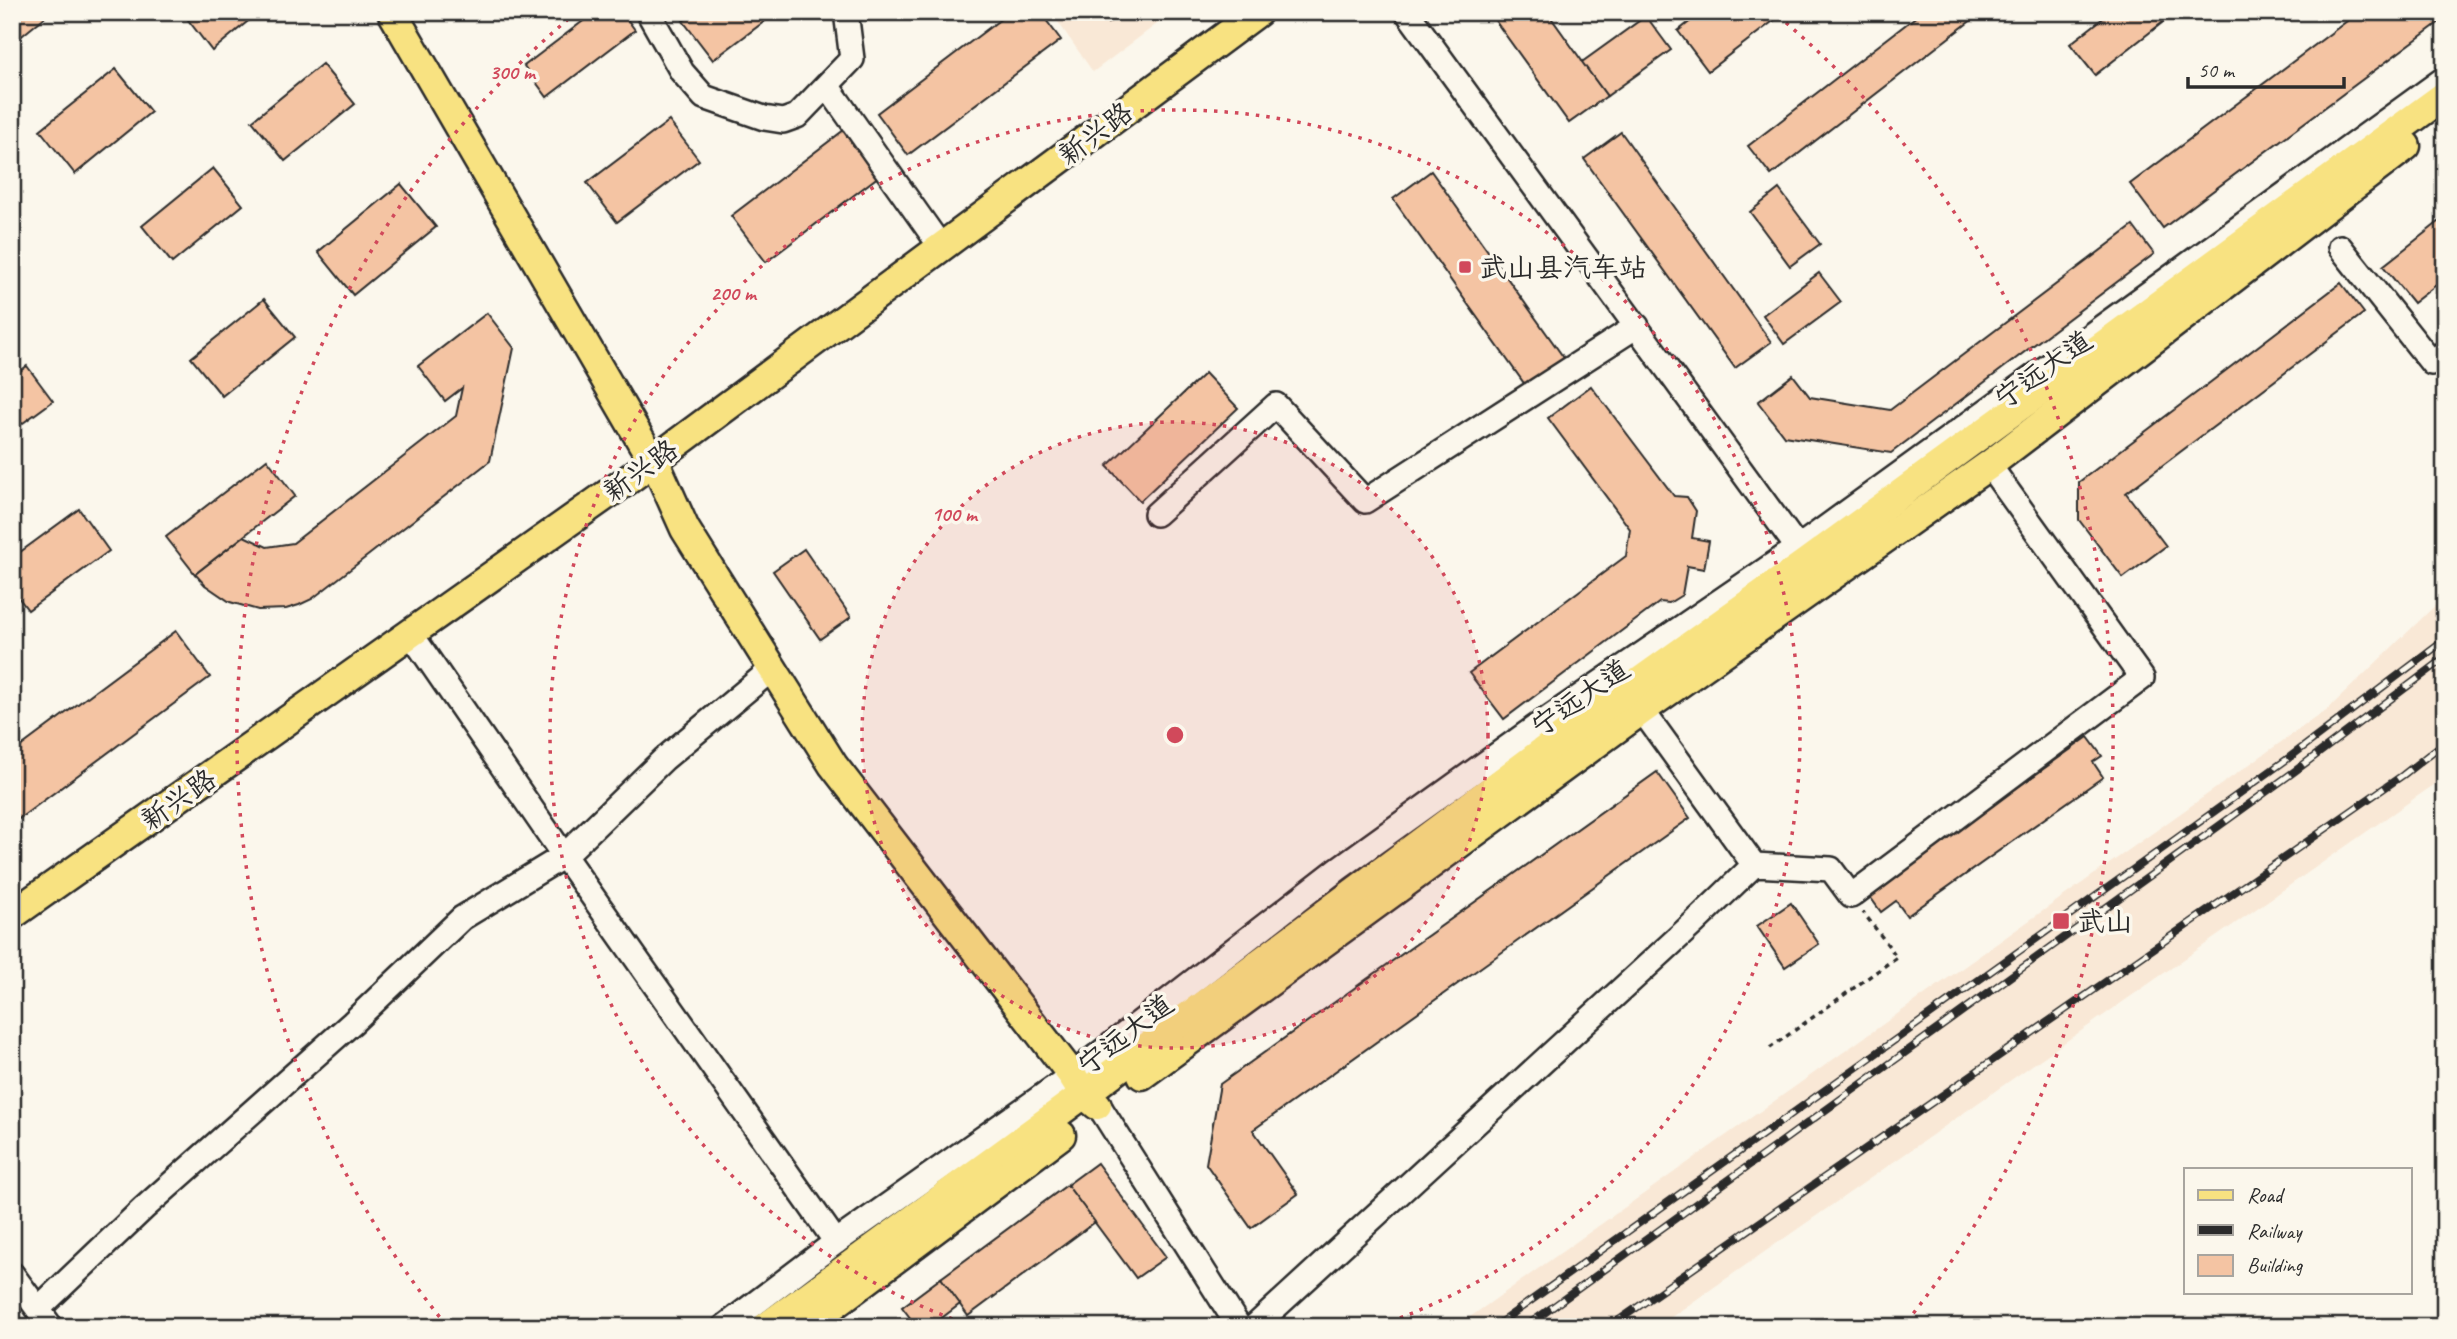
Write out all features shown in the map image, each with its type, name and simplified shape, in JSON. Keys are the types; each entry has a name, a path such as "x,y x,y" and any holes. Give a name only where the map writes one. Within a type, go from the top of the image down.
{"main road":[{"path":"392,12 649,452 685,529 833,765 1085,1092"},
{"name":"新兴路","path":"936,239 1226,12"},
{"name":"新兴路","path":"12,915 411,634 649,452 936,239 1258,12"},
{"name":"宁远大道","path":"766,1327 1566,734 1810,564 2445,94"},
{"name":"宁远大道","path":"804,1327 1085,1092 1642,709 1810,564 1989,465 2445,117"},
{"name":"新兴路","path":"12,892 649,452"}],"street":[{"path":"649,12 682,72 704,97 764,118 783,121 797,116 852,60 846,12"},
{"path":"1407,12 1810,564"},
{"name":"宁远大道","path":"1810,564 2445,78"},
{"path":"828,87 936,239"},
{"path":"2340,247 2431,363 2445,352"},
{"path":"1156,514 1276,405 1365,501 1637,326"},
{"path":"1254,1327 1754,865 1831,869 1851,897 2142,678 1989,465"},
{"path":"411,634 836,1242"},
{"path":"12,1274 44,1318 144,1208 352,1023 462,918 564,856 664,759 772,669"},
{"path":"1642,709 1754,865"},
{"path":"1085,1092 1239,1327"},
{"name":"宁远大道","path":"724,1327 836,1242 1085,1092"}],"path":[{"path":"1770,1048 1897,957 1851,897"}],"shaded area":[{"path":"1051,12 1173,12 1093,72"},
{"path":"2445,596 2445,777 1657,1327 1456,1327 2329,708"}],"building":[{"path":"12,12 51,12 12,44"},
{"path":"182,12 259,12 212,51"},
{"path":"595,12 622,12 635,30 547,97 524,66"},
{"path":"695,12 777,12 713,60 683,21"},
{"path":"1010,12 1040,12 1061,40 908,155 877,113"},
{"path":"1100,12 1122,12 1108,23"},
{"path":"1489,12 1547,12 1607,96 1569,123"},
{"path":"1702,12 1785,12 1708,71 1678,31"},
{"path":"1922,12 1982,12 1771,175 1748,146"},
{"path":"2111,12 2176,12 2095,75 2070,44"},
{"path":"2359,12 2445,12 2445,18 2163,228 2130,184"},
{"path":"1646,16 1671,50 1607,96 1582,62"},
{"path":"322,64 355,104 285,161 252,121"},
{"path":"116,69 151,112 75,174 40,130"},
{"path":"669,121 699,160 617,222 587,183"},
{"path":"844,130 879,176 766,262 731,216"},
{"path":"1621,132 1771,342 1735,368 1584,159"},
{"path":"213,168 243,205 172,263 142,226"},
{"path":"1431,171 1564,358 1526,386 1393,199"},
{"path":"401,184 436,227 353,295 318,252"},
{"path":"1779,189 1820,244 1790,266 1750,212"},
{"path":"2445,217 2445,278 2413,303 2383,266"},
{"path":"2133,226 2154,254 1891,453 1784,436 1758,402 1793,375 1810,397 1890,410"},
{"path":"1819,273 1841,302 1784,344 1763,315"},
{"path":"2341,283 2364,313 2126,493 2166,546 2123,578 2079,520 2079,482"},
{"path":"264,299 295,337 222,396 191,358"},
{"path":"487,313 514,348 490,461 312,599 299,605 286,609 258,610 230,602 205,585 195,574 244,536 267,547 293,543 456,416 462,388 445,401 418,366"},
{"path":"27,366 53,401 12,431 12,377"},
{"path":"1205,373 1238,408 1140,501 1107,466"},
{"path":"1591,386 1674,496 1687,497 1696,511 1692,538 1709,541 1704,569 1687,566 1682,595 1669,603 1660,602 1504,719 1469,673 1626,556 1630,529 1548,418"},
{"path":"267,459 295,496 195,574 166,537"},
{"path":"79,509 109,551 28,610 12,589 12,558"},
{"path":"804,549 851,617 820,639 773,571"},
{"path":"176,631 210,677 12,824 12,753"},
{"path":"2088,737 2102,756 2093,762 2103,777 1907,916 1896,901 1881,912 1868,894"},
{"path":"1657,772 1690,818 1253,1130 1298,1194 1251,1228 1206,1164 1220,1084"},
{"path":"1791,903 1819,944 1785,967 1757,926"},
{"path":"1097,1163 1166,1257 1136,1278 1067,1185"},
{"path":"1067,1185 1095,1222 968,1316 941,1278"},
{"path":"941,1278 960,1304 930,1327 917,1327 902,1307"}],"railway":[{"path":"1494,1327 2286,760 2445,640"},
{"path":"1525,1327 2295,771 2445,658"},
{"path":"1609,1327 2403,775 2445,742"}],"place":[{"name":"武山县汽车站","path":"1465,267"},
{"name":"武山","path":"2061,921"}]}
